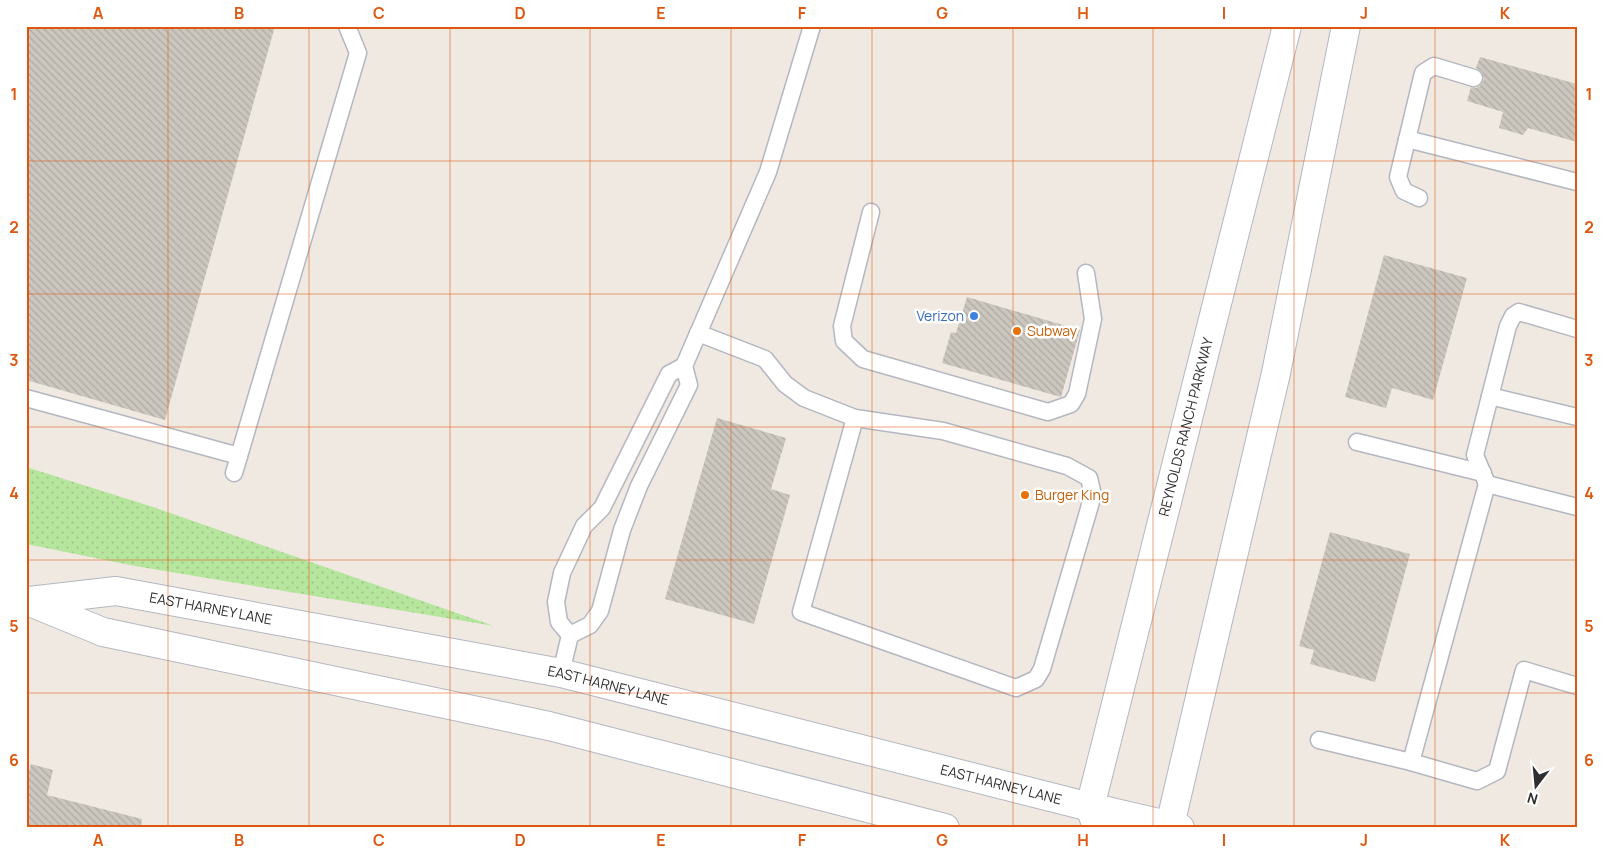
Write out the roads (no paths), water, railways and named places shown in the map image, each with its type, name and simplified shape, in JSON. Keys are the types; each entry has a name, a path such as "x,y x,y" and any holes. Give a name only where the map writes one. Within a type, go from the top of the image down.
{"main road":[{"name":"REYNOLDS RANCH PARKWAY","path":"1093,817 1286,26"},
{"path":"1172,827 1276,373 1346,26"},
{"name":"EAST HARNEY LANE","path":"28,601 116,591 561,673 1093,817 1172,827"},
{"name":"EAST HARNEY LANE","path":"28,601 103,632 549,726 945,828"}],"lane":[{"path":"234,473 358,53 347,26"},
{"path":"570,635 590,626 600,611 622,530 639,486 689,385 684,366 768,172 812,26"},
{"path":"1419,198 1404,191 1398,177 1423,73 1434,66 1474,78"},
{"path":"1407,139 1577,182"},
{"path":"871,212 842,326 844,341 863,359 1048,412 1071,404 1077,394 1093,319 1086,273"},
{"path":"1411,762 1485,478 1475,455 1508,326 1513,316 1519,312 1577,329"},
{"path":"698,333 765,359 785,384 804,398 855,418 943,430 1067,466 1088,478 1093,495 1042,668 1036,679 1016,688 801,612 855,418"},
{"path":"570,635 559,622 556,602 562,573 584,526 602,508 669,374 684,366"},
{"path":"1490,396 1577,417"},
{"path":"26,398 239,456"},
{"path":"1357,442 1485,478 1577,507"},
{"path":"561,673 570,635"},
{"path":"1319,740 1411,762 1477,781 1497,771 1524,670 1577,686"}],"place":[{"name":"Verizon","path":"974,316"},
{"name":"Subway","path":"1017,331"},
{"name":"Burger King","path":"1025,495"}]}
